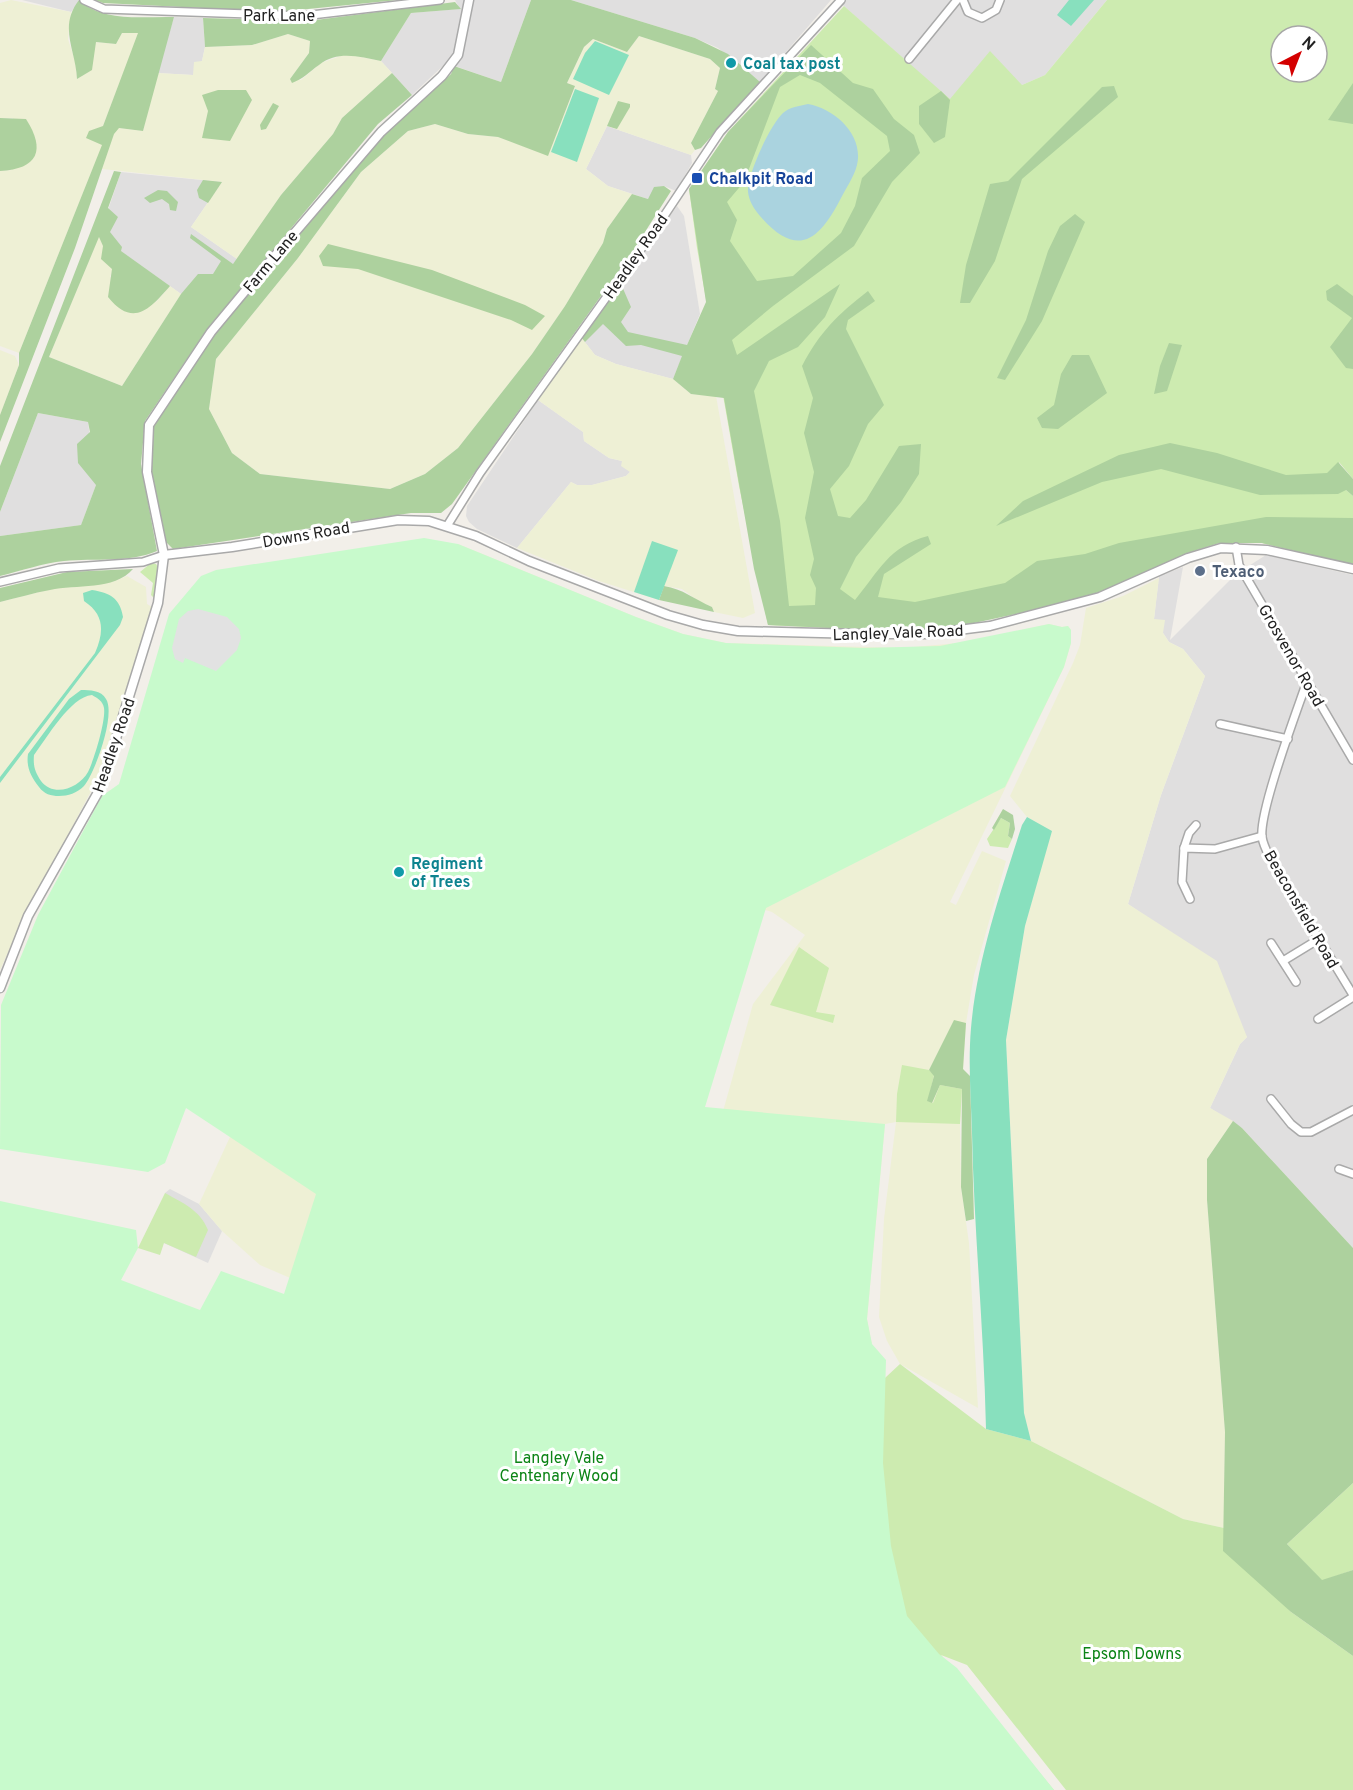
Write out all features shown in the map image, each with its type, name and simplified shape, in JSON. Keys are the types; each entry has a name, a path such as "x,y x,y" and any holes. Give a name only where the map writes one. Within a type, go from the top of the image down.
{"street":[{"name":"Park Lane","path":"84,0 104,9 293,16 440,0"},
{"name":"Headley Road","path":"447,525 487,464 654,231 720,132 841,0"},
{"path":"909,59 957,0"},
{"path":"963,0 968,12 982,18 996,10 1000,0"},
{"name":"Farm Lane","path":"164,555 147,472 149,424 211,332 381,132 442,76 458,55 466,1"},
{"name":"Downs Road","path":"164,555 232,547 398,520 429,521 447,525"},
{"name":"Langley Vale Road","path":"447,525 529,561 686,621 738,631 927,634 990,626 1100,597 1211,550 1236,548 1267,550 1353,569"},
{"name":"Grosvenor Road","path":"1236,548 1239,565 1353,760"},
{"name":"Headley Road","path":"0,988 28,916 101,787 158,603 164,555"},
{"path":"0,582 60,568 143,562 164,555"},
{"name":"Beaconsfield Road","path":"1310,685 1305,687 1288,739 1265,812 1262,836 1270,858 1353,996"},
{"path":"1220,724 1288,739"},
{"path":"1190,899 1182,882 1184,848 1189,833 1196,825"},
{"path":"1184,848 1215,849 1262,836"},
{"path":"1283,961 1319,939"},
{"path":"1271,943 1296,982"},
{"path":"1318,1019 1353,996"},
{"path":"1271,1099 1301,1132 1311,1132 1353,1110"},
{"path":"1339,1168 1353,1173"}],"shaded area":[{"path":"22,0 80,0 71,12"},
{"path":"455,0 531,0 501,82 446,63 412,95 381,61 411,13 460,9"},
{"path":"571,0 831,0 760,82 718,48 695,38"},
{"path":"837,0 1107,0 1045,75 1022,85 950,100"},
{"path":"174,17 203,18 205,47 202,61 193,75 157,73"},
{"path":"607,126 691,155 692,163 676,191 664,186 648,199 608,186 586,169"},
{"path":"121,172 222,182 191,227 237,259 201,308 99,236"},
{"path":"677,206 684,216 700,314 673,379 616,364 595,355 581,337"},
{"path":"538,400 583,432 584,441 609,458 622,461 630,472 626,476 592,485 577,485 571,482 517,548 477,529 466,516 467,506"},
{"path":"38,413 88,422 96,485 81,525 0,536 0,512"},
{"path":"1266,555 1353,575 1353,1248 1242,1128 1210,1108 1240,1044 1247,1037 1169,932 1128,904 1161,795 1205,676 1183,649 1169,642 1154,619 1159,576 1183,567 1170,640 1236,574"},
{"path":"198,609 227,617 239,629 241,638 237,650 216,671 185,658 183,663 175,659 172,648 179,619 188,611"},
{"path":"170,1189 199,1204 222,1231 208,1263 164,1243 165,1193"}],"green space":[{"path":"11,0 71,12 68,39 76,64 77,79 91,70 95,42 116,44 122,33 139,33 103,126 143,131 157,73 193,75 194,62 202,61 205,47 252,45 288,34 310,41 309,53 290,79 301,80 321,63 346,54 381,61 392,73 342,118 333,134 281,195 237,259 191,227 222,182 93,168 19,353 0,346 0,171 12,170 13,118 0,118 0,3"},
{"path":"79,0 100,12 112,15 174,17 143,131 119,128 114,134 75,248 0,442 0,415 19,365 19,353 102,145 86,138 89,131 103,126 138,33 122,33 116,44 96,42 92,70 77,79 69,29 73,10"},
{"path":"95,0 398,0 278,12 103,3"},
{"path":"531,0 571,0 695,38 728,54 760,82 701,148 695,150 691,143 718,91 715,89 720,68 710,59 639,36 627,52 593,39 584,47 567,83 575,86 548,156 498,137 468,134 435,124 408,131 361,172 298,258 216,359 209,409 232,453 260,474 390,489 425,474 458,448 532,354 565,306 603,243 607,229 632,194 648,199 654,187 664,186 671,191 631,254 452,504 441,513 411,513 173,549 165,541 151,472 154,426 215,333 383,135 451,74 454,66 501,82"},
{"path":"1069,0 1094,0 1071,26 1057,15"},
{"path":"1107,0 1353,0 1353,479 1339,462 1346,490 1353,496 1353,565 1262,543 1219,543 1187,553 1129,581 892,631 768,625 739,486 697,248 689,189 728,132 844,6 950,99 990,51 1022,85 1045,75"},
{"path":"455,2 461,9 411,13 381,61 349,56 334,57 292,83 290,79 309,53 310,41 288,34 252,45 205,47 203,18 308,21"},
{"path":"639,36 710,59 720,68 715,89 718,91 691,143 695,150 691,155 607,126 586,169 608,186 632,194 607,229 603,243 565,306 532,354 458,448 425,474 390,489 260,474 232,453 209,409 216,359 298,258 361,172 408,131 435,124 468,134 498,137 548,155 575,87 567,83 584,47 593,39 627,52"},
{"path":"595,41 629,55 609,95 573,79 585,53"},
{"path":"811,45 853,83 873,89 894,119 914,135 920,153 892,182 854,246 773,306 732,340 737,355 840,284 825,317 798,347 769,361 754,391 780,521 789,606 815,605 816,588 810,575 814,559 805,518 814,472 804,433 813,398 802,366 830,325 868,291 875,301 848,320 846,329 884,405 868,424 849,466 830,489 838,516 850,518 866,500 899,446 921,444 919,474 901,502 856,557 840,589 855,600 894,553 915,540 928,536 931,544 884,574 878,597 915,602 1005,583 1037,561 1085,554 1119,543 1266,517 1353,518 1353,565 1262,543 1219,543 1187,553 1129,581 1071,602 942,630 892,631 768,625 754,569 724,398 691,394 673,379 682,356 641,345 626,346 603,324 585,342 581,337 621,284 631,307 621,322 628,332 687,345 706,302 689,189 728,132","holes":["800,75 820,83 887,136 890,151 862,178 855,206 841,233 793,276 757,281 730,241 737,220 727,202 744,182 780,87"]},
{"path":"392,73 412,95 378,124 208,328 145,421 141,464 157,551 124,559 56,562 0,576 0,536 81,525 96,485 78,463 77,444 90,432 88,422 38,413 0,512 0,466 114,171 121,172 108,208 118,217 110,232 122,247 121,251 170,286 148,308 141,312 125,312 108,297 112,269 101,259 103,246 99,237 49,357 122,386 181,294 198,274 213,274 221,261 190,238 191,234 233,264 281,195 333,134 342,118"},
{"path":"1353,83 1353,124 1328,120"},
{"path":"1114,86 1118,97 1022,179 995,261 970,303 960,303 966,265 990,184 1008,181 1102,87"},
{"path":"575,89 599,98 577,162 551,152"},
{"path":"218,90 246,90 252,100 230,141 202,138 208,111 202,95"},
{"path":"941,91 950,100 945,137 934,143 919,124 919,106"},
{"path":"618,101 630,104 630,107 617,129 607,126"},
{"path":"273,103 279,106 266,129 261,130 260,125"},
{"path":"0,118 26,119 36,140 37,149 30,162 13,169 0,171"},
{"path":"203,180 222,182 208,203 199,198 197,190"},
{"path":"158,190 167,191 178,202 176,211 170,210 169,204 162,199 150,203 144,198"},
{"path":"1075,214 1085,222 1042,321 1005,380 997,378 1026,320 1048,251 1060,226"},
{"path":"99,236 113,269 110,277 156,302 170,286 181,294 122,386 49,357"},
{"path":"328,244 432,270 525,305 545,316 532,330 511,320 358,269 323,266 319,256"},
{"path":"1337,284 1353,296 1353,369 1346,368 1330,347 1352,318 1327,300 1326,291"},
{"path":"581,337 595,355 616,364 673,379 691,394 716,396 755,613 743,618 714,612 712,607 698,601 682,589 665,586 659,600 599,581 517,548 571,482 577,485 592,485 626,476 630,472 621,466 622,461 609,458 584,441 583,432 538,400"},
{"path":"1169,343 1182,345 1167,391 1154,394 1160,366"},
{"path":"0,350 15,356 19,365 0,415"},
{"path":"1072,355 1089,355 1107,393 1058,429 1042,428 1037,418 1054,405 1061,374"},
{"path":"1170,443 1217,453 1286,475 1327,473 1338,462 1353,479 1353,496 1346,490 1338,494 1260,495 1161,469 1102,482 996,526 1023,501 1119,455"},
{"name":"Langley Vale Centenary Wood","path":"424,538 458,544 683,634 726,643 863,648 940,646 1049,624 1068,626 1071,630 1071,643 1064,667 1005,787 766,908 705,1107 885,1124 867,1319 872,1344 886,1360 883,1463 891,1546 907,1616 939,1654 957,1668 1054,1790 0,1790 0,1201 136,1230 138,1248 121,1280 200,1310 221,1271 284,1294 316,1194 186,1108 165,1163 148,1172 0,1149 1,1005 38,915 102,796 119,784 169,614 201,576 216,570"},
{"path":"652,541 678,550 659,600 634,592"},
{"path":"458,544 636,617 683,634 726,643 903,648 968,642 1049,624 1068,626 1071,630 1071,643 1064,667 950,902 956,905 982,851 1006,861 974,975 966,1023 960,1124 961,1187 969,1243 978,1408 900,1364 887,1341 879,1317 884,1219 896,1122 885,1124 867,1319 872,1344 691,1226 753,1004 805,935 772,912 312,773"},
{"path":"151,563 156,564 159,569 154,598 151,595 153,583 140,572"},
{"path":"133,569 116,581 105,584 60,588 0,602 0,588 67,572"},
{"path":"127,576 146,587 147,604 152,607 98,778 23,920 0,970 0,602 51,589 112,582"},
{"path":"1159,578 1154,619 1165,620 1163,633 1169,642 1183,649 1205,676 1161,795 1128,904 1217,961 1247,1037 1240,1044 1210,1108 1233,1121 1207,1159 1207,1200 1225,1432 1224,1528 1183,1519 1031,1441 1024,1413 1006,1040 1025,926 1051,831 1027,817 1010,796 1073,663 1080,645 1086,608 1123,596"},
{"path":"664,586 677,589 712,607 714,612 659,600"},
{"path":"92,590 109,595 117,601 123,617 120,625 0,783 0,777 95,653 100,638 101,624 96,612 84,601 83,593"},
{"path":"81,690 92,690 101,694 106,699 108,707 106,730 98,757 84,786 69,795 53,796 43,791 34,779 28,768 28,754 69,699","holes":["92,695 102,703 104,714 99,740 88,772 79,783 66,789 59,790 46,786 36,772 34,755 67,710 84,697"]},
{"path":"1003,809 1013,815 1015,829 1012,839 1008,836 1010,823 1001,818 994,830 992,828"},
{"path":"1027,817 1052,831 1025,926 1006,1040 1024,1413 1031,1441 986,1429 970,1067 974,1002 984,951 1022,825"},
{"path":"1001,818 1010,823 1008,836 1012,839 1008,848 990,846 987,839"},
{"path":"799,947 829,968 816,1012 835,1015 833,1023 770,1005"},
{"path":"954,1020 966,1023 963,1069 970,1076 974,1219 966,1221 961,1187 962,1089 940,1085 932,1103 927,1101 934,1076 929,1070"},
{"path":"902,1065 929,1070 934,1075 928,1101 933,1103 940,1085 962,1089 960,1124 896,1122 897,1094"},
{"path":"261,1070 397,1324 260,1265 222,1231 199,1204"},
{"path":"1233,1121 1353,1248 1353,1483 1287,1544 1322,1580 1353,1570 1353,1656 1291,1612 1223,1551 1225,1432 1207,1200 1207,1159"},
{"path":"165,1193 196,1212 205,1223 208,1230 196,1257 164,1243 160,1255 138,1248"},
{"name":"Epsom Downs","path":"900,1364 986,1429 1031,1441 1183,1519 1224,1528 1224,1534 1291,1612 1353,1656 1353,1790 1066,1790 967,1665 941,1655 1054,1790 442,1790"},
{"path":"1353,1483 1353,1570 1322,1581 1287,1544"}],"water":[{"path":"808,104 828,112 846,125 852,134 858,154 852,178 833,213 815,234 796,241 773,229 760,216 748,192 755,163 778,119 789,109"}],"place":[{"name":"Coal tax post","path":"731,63"},
{"name":"Chalkpit Road","path":"697,178"},
{"name":"Texaco","path":"1200,571"},
{"name":"Regiment of Trees","path":"399,872"}]}
